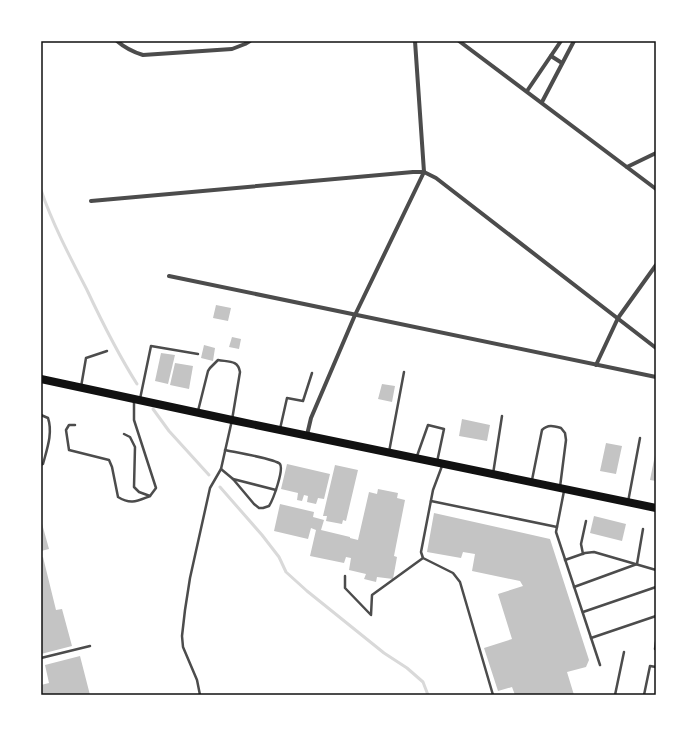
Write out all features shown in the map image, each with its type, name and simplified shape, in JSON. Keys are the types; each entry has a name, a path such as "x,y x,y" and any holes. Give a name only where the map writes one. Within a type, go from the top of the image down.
{"highway":[{"path":"41,379 656,508"}],"street":[{"path":"117,41 123,47 143,55 232,49 250,41"},
{"path":"307,435 311,418 355,315 424,172 415,41"},
{"path":"459,41 656,189"},
{"path":"527,91 561,41"},
{"path":"542,102 574,41"},
{"path":"551,56 562,63"},
{"path":"627,167 656,153"},
{"path":"92,201 424,172 436,178 656,348"},
{"path":"596,365 618,318 656,265"},
{"path":"169,276 656,377"}],"lane":[{"path":"75,425 69,425 66,430 69,450 109,460 112,467 118,497 134,502 150,496 156,488 134,420 137,399 151,346 198,354"},
{"path":"81,387 86,358 107,351"},
{"path":"198,412 210,368 218,360 235,363 239,367 240,372 232,420 221,469 210,488 184,610 182,636 183,647 197,680 200,695"},
{"path":"389,452 404,372"},
{"path":"280,429 287,398 303,401 312,373"},
{"path":"41,415 48,418 50,424 50,435 43,464 41,465"},
{"path":"493,474 502,416"},
{"path":"416,458 428,425 444,428 440,463 433,490 421,552 423,558 453,573 460,582 493,695"},
{"path":"531,482 542,430 546,427 555,426 561,428 565,433 566,440 562,488 556,532 600,665"},
{"path":"124,434 130,437 135,447 134,487 139,492 150,496"},
{"path":"628,502 640,438"},
{"path":"221,469 233,479 259,508 269,506 276,490 281,472 282,468 280,464 278,462 225,450"},
{"path":"233,479 276,490"},
{"path":"431,501 557,527"},
{"path":"583,554 581,544 586,521"},
{"path":"637,564 644,529"},
{"path":"565,560 594,552 656,570"},
{"path":"345,576 345,588 371,616 372,595 423,558"},
{"path":"574,587 637,564"},
{"path":"583,612 656,587"},
{"path":"591,638 656,616"},
{"path":"656,642 655,650 656,646"},
{"path":"41,658 90,646"},
{"path":"615,695 624,652"},
{"path":"644,695 650,666 656,667"}],"building":[{"path":"216,305 231,308 228,321 213,318"},
{"path":"232,337 241,339 239,349 229,347"},
{"path":"204,345 215,348 213,361 201,358"},
{"path":"161,353 175,355 168,384 155,381"},
{"path":"175,363 193,366 189,389 170,385"},
{"path":"382,384 395,386 392,402 378,399"},
{"path":"462,419 490,425 487,441 459,436"},
{"path":"606,443 622,446 616,474 600,471"},
{"path":"656,455 656,481 650,480"},
{"path":"287,464 330,474 324,499 318,498 316,504 307,502 308,496 304,495 302,501 297,500 298,493 281,489"},
{"path":"335,465 358,470 346,521 343,520 342,524 326,521 327,516 323,516"},
{"path":"378,489 398,493 397,498 405,500 394,556 397,557 393,579 377,577 376,582 364,579 366,574 349,570 351,558 346,557 344,563 310,556 316,530 311,528 308,539 274,531 280,504 314,512 313,517 324,520 321,530 358,540 369,492 377,494"},
{"path":"434,513 550,539 589,660 586,667 567,672 574,695 515,695 512,687 498,691 484,648 512,639 498,594 523,586 520,581 472,571 475,554 463,552 461,558 427,552"},
{"path":"594,516 626,524 622,541 590,533"},
{"path":"41,520 49,549 41,551"},
{"path":"43,557 56,610 62,609 72,646 41,654 41,558"},
{"path":"80,656 90,695 41,695 41,685 49,683 45,665"}],"waterway":[{"path":"41,190 56,228 110,338 137,384"},
{"path":"153,409 169,431 209,475"},
{"path":"220,487 262,535 279,557 286,572 307,591 384,653 407,668 423,682 428,695"}]}
